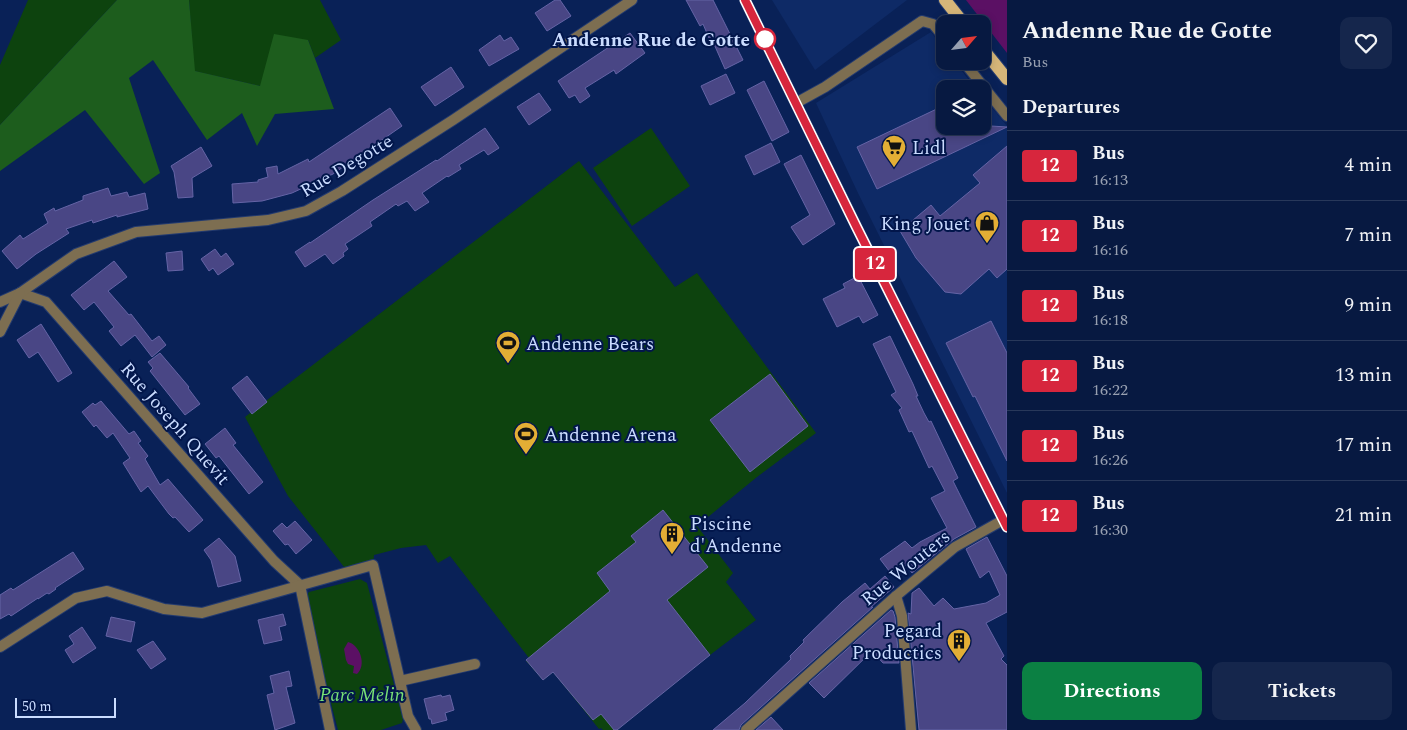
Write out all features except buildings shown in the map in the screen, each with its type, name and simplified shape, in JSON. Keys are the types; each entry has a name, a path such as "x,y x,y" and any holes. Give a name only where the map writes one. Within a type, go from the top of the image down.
{"main road":[{"path":"745,0 1005,524"},
{"path":"945,0 957,15"},
{"path":"991,60 1007,80"}],"street":[{"name":"Rue Degotte","path":"0,302 20,293 76,254 136,232 268,220 306,211 342,191 453,120 632,0"},
{"path":"796,103 825,87 922,21 934,24 936,27"},
{"path":"970,70 1007,116"},
{"path":"0,332 20,293"},
{"name":"Rue Joseph Quevit","path":"20,293 46,302 274,561 300,585"},
{"name":"Rue Wouters","path":"746,730 896,596 955,547 1005,524"},
{"path":"0,647 76,598 107,591 164,609 202,613 373,565 408,716 416,730"},
{"path":"300,585 330,730"},
{"path":"896,596 902,616 912,730"},
{"path":"400,681 475,664"}],"shaded area":[{"path":"772,0 907,0 815,70"},
{"path":"966,0 1007,0 1007,53 991,32 991,15 978,15"},
{"path":"931,32 936,38 936,70 961,70 969,80 936,80 936,135 991,135 991,107 1007,126 1007,493 857,191 816,103"},
{"path":"348,642 356,647 361,656 362,666 357,674 353,673 354,666 348,664 346,660 344,649"}],"green space":[{"path":"28,0 117,0 0,125 0,65"},
{"path":"117,0 189,0 195,71 260,86 274,34 308,40 334,109 275,114 257,146 242,113 207,140 153,60 129,78 160,173 144,184 85,110 0,171 0,125"},
{"path":"189,0 320,0 341,40 315,58 308,40 260,86 194,71"},
{"path":"651,128 690,186 632,226 593,168"},
{"name":"Andenne Arena","path":"579,161 675,287 697,273 816,433 757,477 697,526 733,573 726,582 756,620 617,730 599,729 553,672 543,680 526,661 529,658 450,556 438,563 426,545 401,548 374,555 373,565 348,572 288,496 245,417"},
{"name":"Parc Melin","path":"360,579 367,583 403,719 402,723 381,730 338,730 304,599 309,592"}],"bus line":[{"name":"12","path":"745,0 1007,527"}],"place":[{"name":"Andenne Rue de Gotte","path":"765,39"},
{"name":"Lidl","path":"894,168"},
{"name":"King Jouet","path":"987,244"},
{"name":"Andenne Bears","path":"508,364"},
{"name":"Andenne Arena","path":"526,455"},
{"name":"Piscine d'Andenne","path":"672,555"},
{"name":"Pegard Productics","path":"959,662"}]}
